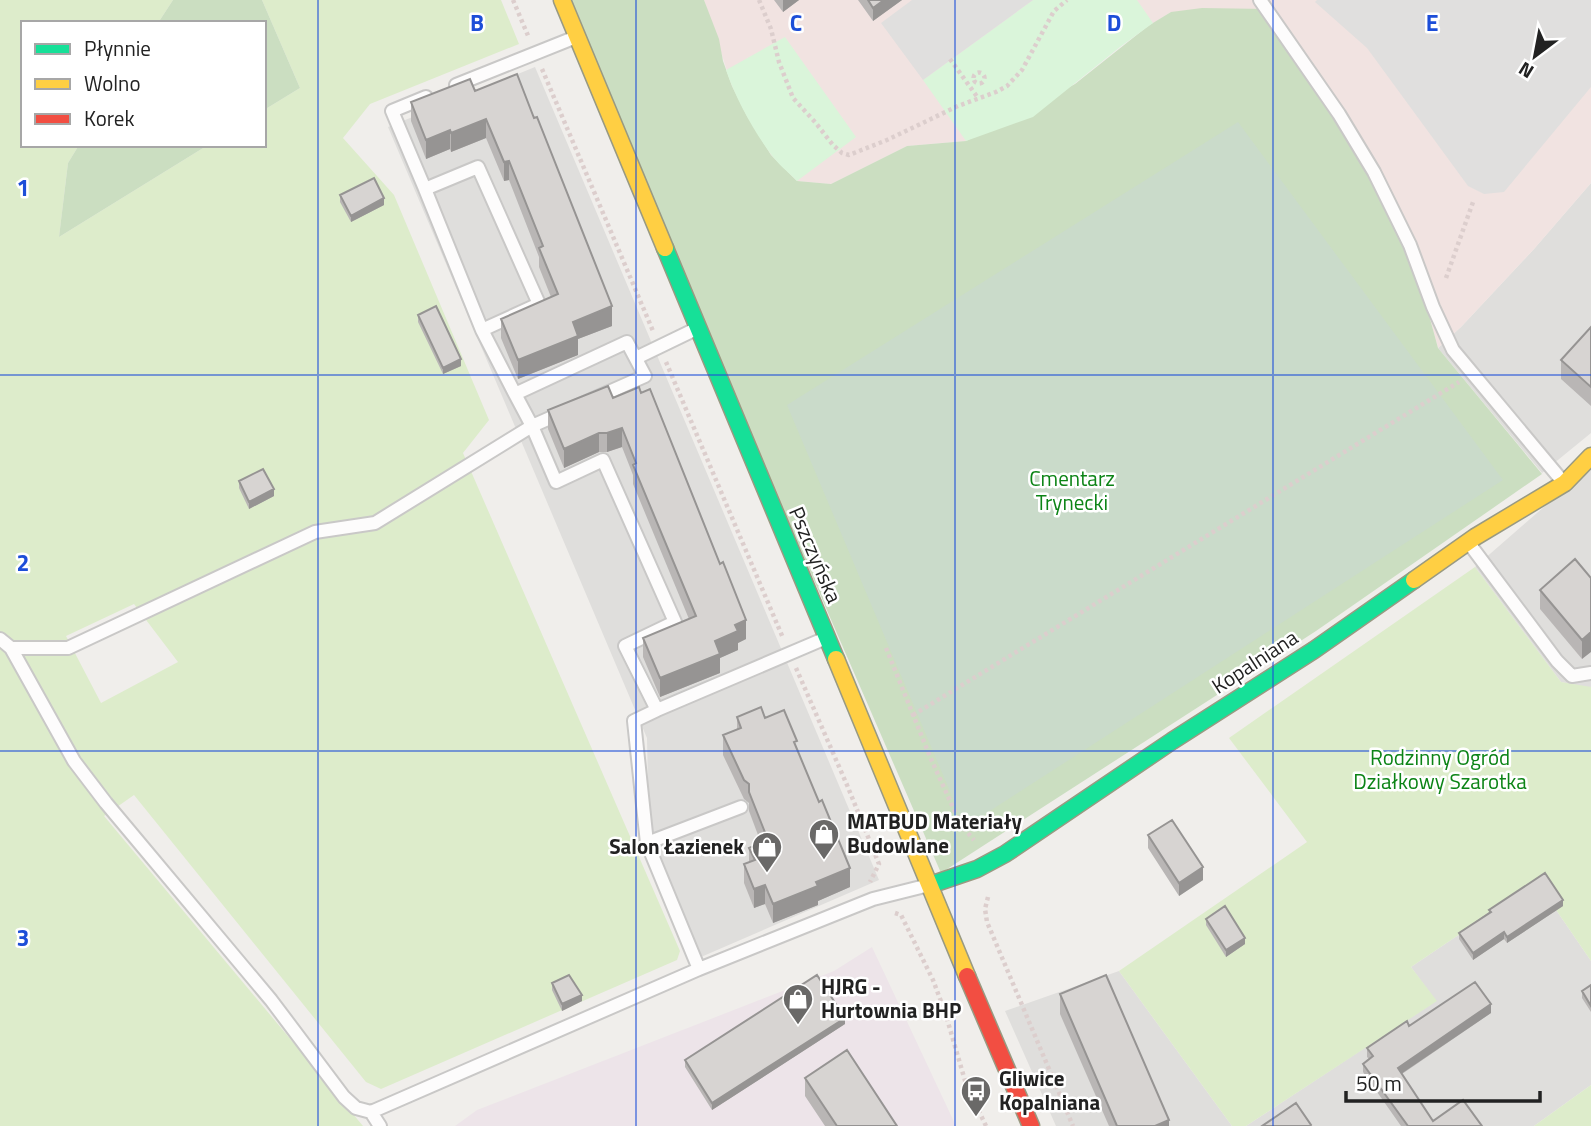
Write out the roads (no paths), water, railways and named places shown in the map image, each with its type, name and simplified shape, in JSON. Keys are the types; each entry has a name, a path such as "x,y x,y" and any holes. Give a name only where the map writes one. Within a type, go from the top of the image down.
{"main road":[{"name":"Pszczyńska","path":"562,0 1031,1126"},
{"name":"Kopalniana","path":"930,885 977,869 1005,854 1172,741 1314,650 1468,542 1564,483 1591,456"}],"lane":[{"path":"1260,0 1339,114 1374,172 1410,245 1433,307 1453,350 1564,483"},
{"path":"577,37 392,111 482,330 532,426 556,482 603,460 675,622 625,646 657,710"},
{"path":"425,188 478,167 538,304 482,330"},
{"path":"636,358 698,328"},
{"path":"11,648 68,648 315,532 376,523 532,426 645,376 627,342 515,394"},
{"path":"1468,542 1557,661 1572,676 1591,673"},
{"path":"699,970 648,843 634,721 827,638"},
{"path":"0,639 11,648 74,761 106,803 271,1000 344,1097 356,1108 371,1112 699,970 873,899 930,885"},
{"path":"648,843 741,807"},
{"path":"371,1112 380,1126"}],"place":[{"name":"MATBUD Materiały Budowlane","path":"824,861"},
{"name":"Salon Łazienek","path":"767,874"},
{"name":"HJRG - Hurtownia BHP","path":"798,1026"},
{"name":"Gliwice Kopalniana","path":"976,1118"}],"park label":[{"name":"Cmentarz Trynecki","path":"1072,491"},
{"name":"Rodzinny Ogród Działkowy Szarotka","path":"1440,770"}]}
